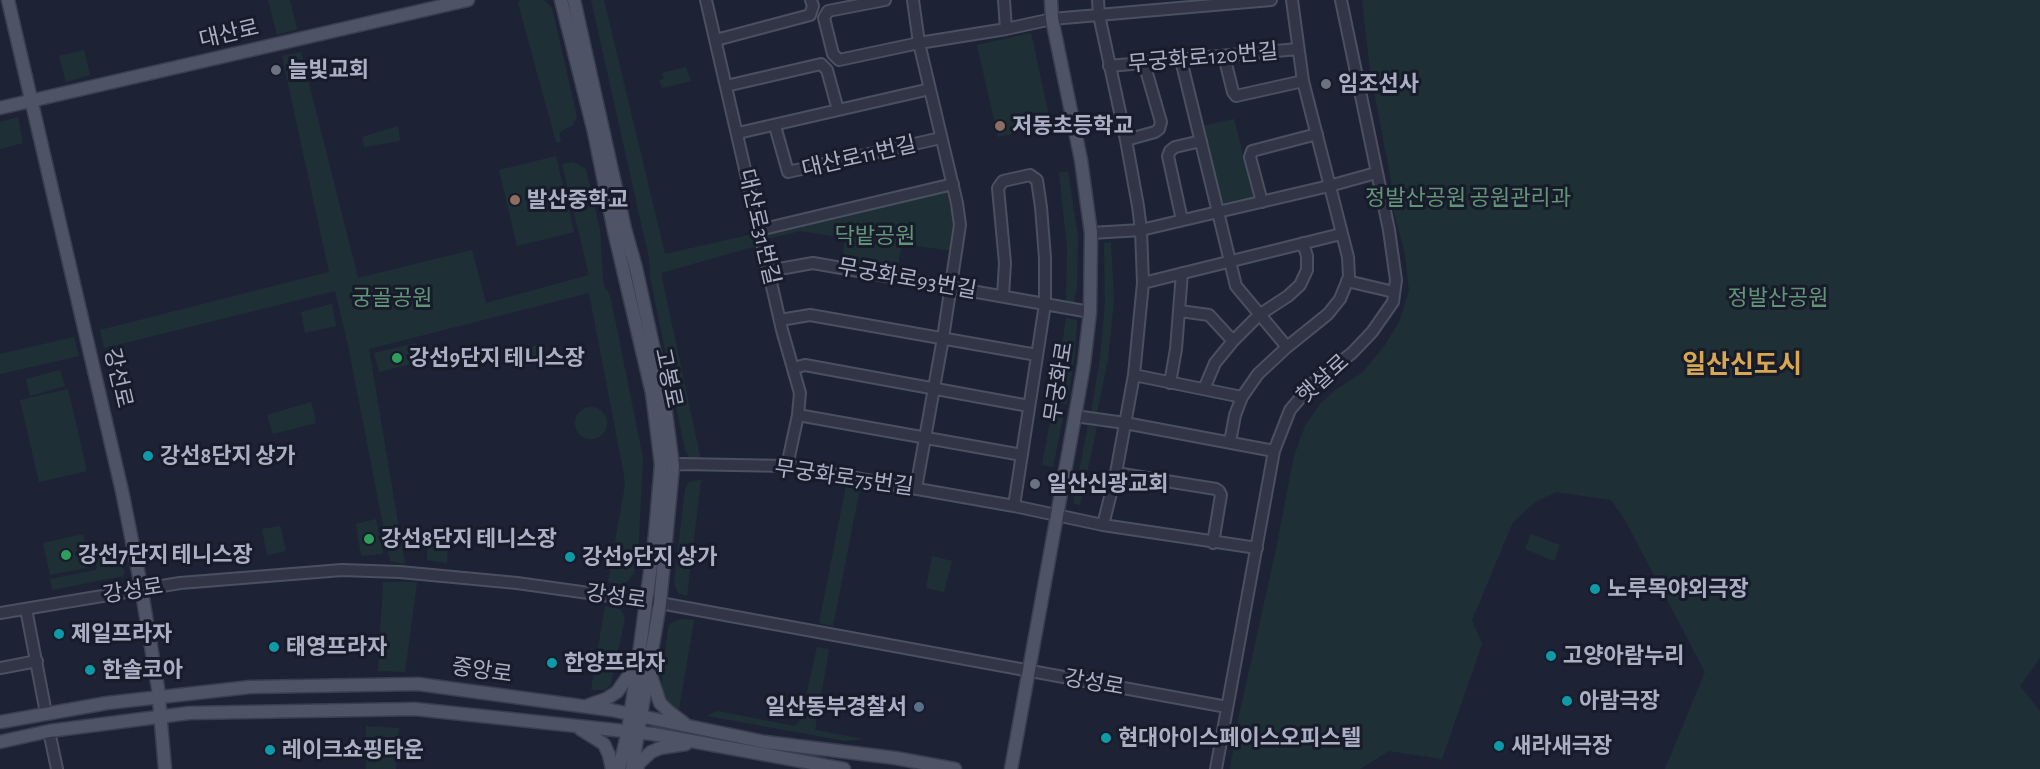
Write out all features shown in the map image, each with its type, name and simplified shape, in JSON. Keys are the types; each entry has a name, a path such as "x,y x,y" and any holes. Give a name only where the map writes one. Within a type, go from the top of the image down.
{"main road":[{"name":"강선로","path":"8,0 124,502 141,589 161,716 165,769"},
{"name":"대산로","path":"0,108 468,0"},
{"name":"고봉로","path":"561,0 594,132 614,231 652,393 661,464 655,535 638,662 636,716"},
{"name":"고봉로","path":"574,0 663,391 673,466 660,603 649,670 633,732 619,769"},
{"name":"무궁화로","path":"1011,769 1084,364 1089,312 1091,233 1081,160 1052,20 1051,0"},
{"path":"587,706 617,692 638,662"},
{"path":"649,670 660,703 690,727"},
{"name":"중앙로","path":"0,722 107,703 250,687 418,684 587,706 765,742 895,758 955,769"},
{"name":"중앙로","path":"0,742 49,731 189,712 415,709 633,732 844,769"},
{"path":"574,726 604,744 612,769"},
{"name":"고봉로","path":"633,732 635,769"},
{"path":"635,769 651,752 660,748 697,742"}],"street":[{"name":"대산로31번길","path":"706,0 768,271 800,393 798,415 787,466"},
{"path":"716,40 810,15 813,6 811,0"},
{"path":"885,0 828,11 824,18 833,54 839,60 919,43 1052,20 1186,4 1271,0"},
{"name":"대산로11번길","path":"913,0 919,43 953,184 960,225 943,338 916,488"},
{"path":"1004,0 1006,28"},
{"name":"무궁화로120번길","path":"1098,0 1141,230 1143,284 1134,375 1116,473 1103,525"},
{"name":"무궁화로120번길","path":"1292,0 1303,81 1348,257 1347,281"},
{"name":"햇살로","path":"1216,769 1274,451 1290,410 1313,382 1352,353 1372,332 1393,302 1396,280 1389,230 1341,0"},
{"name":"무궁화로120번길","path":"1109,66 1298,49"},
{"path":"1224,56 1236,96 1303,81"},
{"path":"1181,60 1236,286 1287,347"},
{"path":"1126,140 1159,129 1161,122 1144,63"},
{"path":"726,86 821,64 827,70 838,110"},
{"path":"738,133 930,89"},
{"name":"대산로11번길","path":"775,126 788,172 941,138"},
{"path":"1262,202 1250,157 1252,151 1317,134"},
{"path":"1182,220 1168,156 1174,147 1201,141"},
{"path":"1091,233 1141,230 1376,173"},
{"path":"1003,296 1005,263 998,188 1003,181 1030,175 1037,180 1045,258 1045,304 1014,506"},
{"path":"759,230 953,184"},
{"path":"1143,284 1341,234"},
{"path":"1204,389 1215,363 1233,341 1259,315 1294,291 1304,278 1307,270 1307,256 1303,243"},
{"name":"무궁화로93번길","path":"768,271 813,263 1089,312"},
{"path":"1170,383 1180,311 1182,273"},
{"path":"1230,442 1235,415 1242,397 1258,374 1328,314 1340,299 1347,281 1394,292"},
{"path":"1180,311 1209,315 1233,341"},
{"path":"780,320 810,315 1037,355"},
{"path":"794,368 805,365 1029,406"},
{"path":"1134,375 1242,397"},
{"path":"798,415 1022,455"},
{"path":"1075,416 1274,451"},
{"name":"무궁화로75번길","path":"673,466 787,466 1058,514 1103,525 1257,548"},
{"path":"1116,473 1219,491 1221,495 1213,543"},
{"name":"강성로","path":"0,613 180,583 342,570 399,572 517,583 645,600 1227,707"},
{"path":"26,609 46,713"},
{"path":"0,668 37,661"},
{"path":"49,731 57,769"}],"green space":[{"path":"268,0 290,0 297,29 277,35"},
{"path":"544,0 552,8 577,117 572,126 559,133 561,142 556,142 518,2"},
{"path":"591,0 604,0 665,254 753,234 755,239 756,246 661,273 701,461 689,458 685,450 650,276 649,258"},
{"name":"정발산공원","path":"1362,0 2040,0 2040,658 2020,686 2040,711 2040,769 1665,769 1705,672 1625,520 1611,500 1556,492 1535,502 1513,522 1472,620 1482,644 1442,759 1389,751 1360,769 1230,769 1294,456 1305,426 1320,404 1334,391 1362,373 1385,345 1400,320 1409,291 1405,254 1394,212 1392,186 1370,70"},
{"path":"1031,33 1051,125 998,137 977,45"},
{"path":"84,50 90,75 66,82 59,56"},
{"name":"궁골공원","path":"301,52 358,278 472,250 486,303 589,275 562,164 574,162 586,169 600,230 603,279 610,295 643,458 638,558 634,573 627,582 619,584 608,582 625,485 589,293 369,349 405,564 390,561 348,345 335,291 104,348 100,330 329,272 282,56"},
{"path":"686,67 691,81 662,88 659,80 664,79 662,73"},
{"path":"18,117 23,143 0,149 0,122"},
{"path":"1234,119 1254,199 1222,207 1201,126"},
{"path":"398,126 400,141 364,147 362,137"},
{"path":"556,156 574,232 517,246 499,170"},
{"path":"1068,171 1078,237 1077,288 1074,302 1066,301 1067,248 1059,173"},
{"name":"닥밭공원","path":"949,188 957,225 953,251 917,246 901,248 896,275 842,265 845,238 801,231 767,239 766,231"},
{"path":"1111,242 1114,301 1108,359 1097,413 1091,412 1100,358 1105,302 1104,243"},
{"path":"332,304 336,326 305,333 301,312"},
{"path":"1066,318 1077,320 1075,354 1067,404 1054,402"},
{"path":"74,337 79,356 0,374 0,354"},
{"name":"강선9단지 테니스장","path":"416,343 420,362 379,372 374,353"},
{"path":"542,344 547,362 523,367 519,350"},
{"path":"60,370 65,386 30,396 26,379"},
{"path":"68,389 87,471 39,482 20,400"},
{"path":"311,402 316,423 273,434 267,415"},
{"path":"591,407 602,412 607,423 602,434 591,439 580,434 575,423 580,412"},
{"path":"1051,416 1063,418 1053,467 1042,465"},
{"path":"1088,425 1097,427 1080,505 1073,503"},
{"path":"701,480 687,596 678,593 674,584 685,489 689,482"},
{"path":"846,486 860,488 833,626 819,623"},
{"name":"강선8단지 테니스장","path":"376,519 383,554 361,556 356,524"},
{"path":"280,526 286,551 267,555 262,529"},
{"name":"강선7단지 테니스장","path":"83,534 90,567 50,575 43,543"},
{"path":"428,534 448,535 447,563 427,560"},
{"path":"1531,534 1560,545 1554,561 1525,549"},
{"path":"117,542 125,574 123,576 52,590 50,579 96,570 92,548"},
{"path":"932,556 952,561 944,592 926,588"},
{"path":"383,582 417,582 405,672 378,671"},
{"path":"605,606 620,609 625,618 611,684 605,690 591,690"},
{"path":"681,619 694,620 679,709 667,704 663,699 661,686 668,628 671,623"},
{"path":"817,647 829,649 815,730 864,739 845,741 707,716 717,711 795,726 801,719"},
{"path":"366,726 399,728 396,769 366,769"}],"place":[{"name":"늘빛교회","path":"276,70"},
{"name":"임조선사","path":"1326,84"},
{"name":"저동초등학교","path":"1000,126"},
{"name":"발산중학교","path":"515,200"},
{"name":"강선9단지 테니스장","path":"397,358"},
{"name":"강선8단지 상가","path":"148,456"},
{"name":"일산신광교회","path":"1035,484"},
{"name":"강선8단지 테니스장","path":"369,539"},
{"name":"강선7단지 테니스장","path":"66,555"},
{"name":"강선9단지 상가","path":"570,557"},
{"name":"노루목야외극장","path":"1595,589"},
{"name":"제일프라자","path":"59,634"},
{"name":"태영프라자","path":"274,647"},
{"name":"고양아람누리","path":"1551,656"},
{"name":"한양프라자","path":"552,663"},
{"name":"한솔코아","path":"90,670"},
{"name":"아람극장","path":"1567,701"},
{"name":"일산동부경찰서","path":"919,707"},
{"name":"현대아이스페이스오피스텔","path":"1106,738"},
{"name":"새라새극장","path":"1499,746"},
{"name":"레이크쇼핑타운","path":"270,750"}],"district":[{"name":"일산신도시","path":"1742,365"}],"park label":[{"name":"정발산공원 공원관리과","path":"1468,198"}]}
